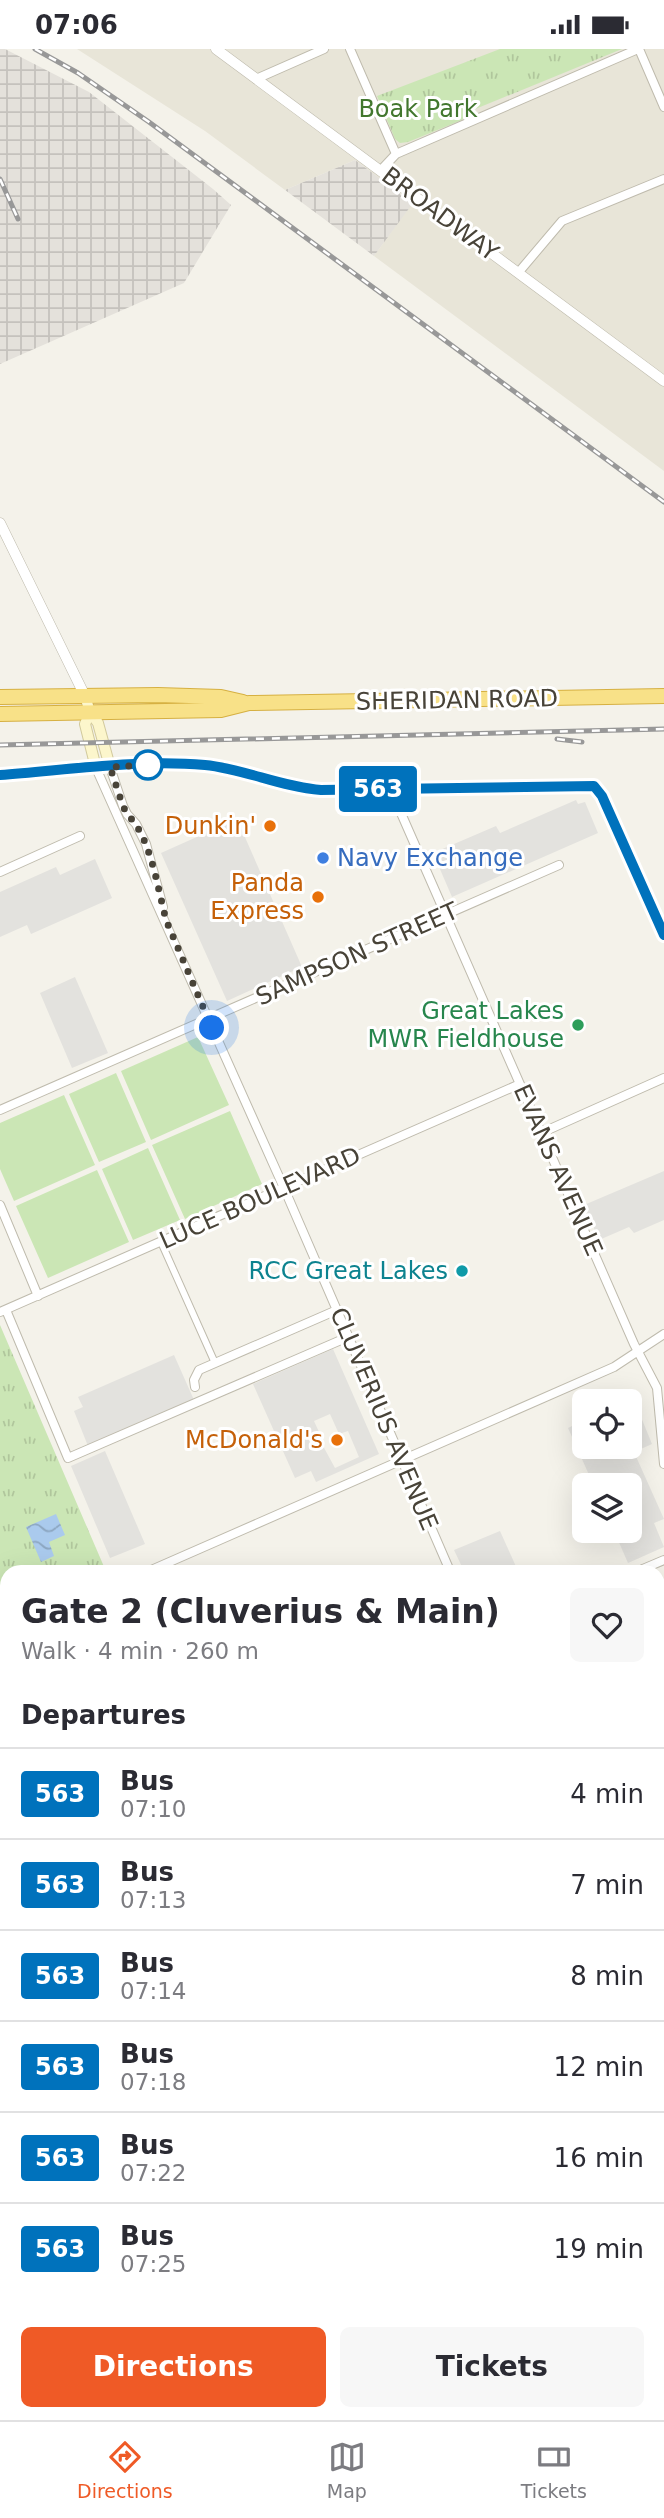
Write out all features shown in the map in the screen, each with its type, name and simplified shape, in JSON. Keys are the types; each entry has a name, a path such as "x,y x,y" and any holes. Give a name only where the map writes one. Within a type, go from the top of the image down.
{"highway":[{"name":"SHERIDAN ROAD","path":"0,714 221,709 249,703 664,696"},
{"name":"SHERIDAN ROAD","path":"0,697 221,697 249,703"}],"main road":[{"path":"0,775 110,767 98,723 90,712 85,696"},
{"path":"90,712 85,724 96,768"}],"street":[{"name":"BROADWAY","path":"216,49 664,381"},
{"path":"256,79 324,49"},
{"path":"350,49 396,154"},
{"path":"381,170 396,154 638,49 664,107"},
{"path":"519,273 562,221 664,179"},
{"path":"0,523 85,696"},
{"path":"110,767 207,765 292,787 321,790 594,786 602,796 664,935"},
{"name":"CLUVERIUS AVENUE","path":"110,767 127,814 136,824 146,844 166,920"},
{"name":"CLUVERIUS AVENUE","path":"96,768 144,878 166,920 447,1565"},
{"name":"EVANS AVENUE","path":"397,804 638,1352 657,1388 664,1464"},
{"path":"0,872 80,836"},
{"name":"SAMPSON STREET","path":"0,1110 559,865"},
{"path":"541,1133 664,1078"},
{"name":"LUCE BOULEVARD","path":"3,1311 520,1084"},
{"path":"0,1206 38,1296"},
{"path":"161,1242 215,1363"},
{"path":"195,1387 196,1373 337,1310"},
{"path":"3,1311 68,1458 348,1337"},
{"path":"167,1565 614,1367 664,1334"}],"shaded area":[{"path":"0,49 5,49 89,92 231,205 184,283 0,364"},
{"path":"77,49 664,49 664,471 374,256 412,203 355,160 285,190 205,131"},
{"path":"355,160 413,203 374,256 285,190"},
{"path":"576,800 578,804 585,802 598,833 452,897 433,853 496,826 500,833"},
{"path":"237,819 302,967 227,1001 161,853"},
{"path":"95,859 112,898 31,934 27,925 0,937 0,892 56,867 60,875"},
{"path":"75,977 108,1053 72,1068 40,993"},
{"path":"664,1171 664,1220 634,1233 629,1227 599,1240 584,1205"},
{"path":"333,1349 379,1454 316,1482 311,1471 295,1478 253,1384","holes":["330,1414 339,1434 348,1431 359,1457 335,1468 314,1421"]},
{"path":"174,1355 194,1400 88,1446 74,1411 83,1407 78,1397"},
{"path":"642,1419 652,1444 642,1448"},
{"path":"105,1451 145,1544 110,1558 71,1466"},
{"path":"582,1459 637,1459 664,1519 654,1523 664,1547 628,1563 619,1543 642,1543 642,1473 588,1473"},
{"path":"500,1531 515,1565 461,1565 454,1550"}],"green space":[{"name":"Boak Park","path":"500,49 622,49 468,112 462,120 408,142 400,143 395,139 377,96"},
{"path":"198,1037 229,1105 151,1140 121,1071"},
{"path":"116,1073 146,1142 99,1162 69,1094"},
{"path":"64,1095 95,1165 14,1201 0,1169 0,1123"},
{"path":"230,1111 262,1184 185,1219 152,1145"},
{"path":"148,1148 180,1220 133,1240 102,1169"},
{"path":"97,1170 129,1242 48,1278 16,1206"},
{"path":"0,1325 103,1565 0,1565"}],"water":[{"path":"56,1514 65,1535 49,1542 54,1556 41,1562 26,1527"}],"railway":[{"path":"35,49 78,73 149,122 664,502"},
{"path":"0,179 18,219"},
{"path":"0,745 664,729"},
{"path":"557,739 582,742"}],"bus line":[{"name":"563","path":"0,775 187,764 239,772 292,787 321,790 594,786 602,796 664,935"}],"place":[{"name":"Dunkin'","path":"270,826"},
{"name":"Navy Exchange","path":"323,858"},
{"name":"Panda Express","path":"318,897"},
{"name":"Great Lakes MWR Fieldhouse","path":"578,1025"},
{"name":"RCC Great Lakes","path":"462,1271"},
{"name":"McDonald's","path":"337,1440"}],"route":[{"path":"148,765 151,765 110,767 123,806 146,844 166,920 212,1028"}]}
